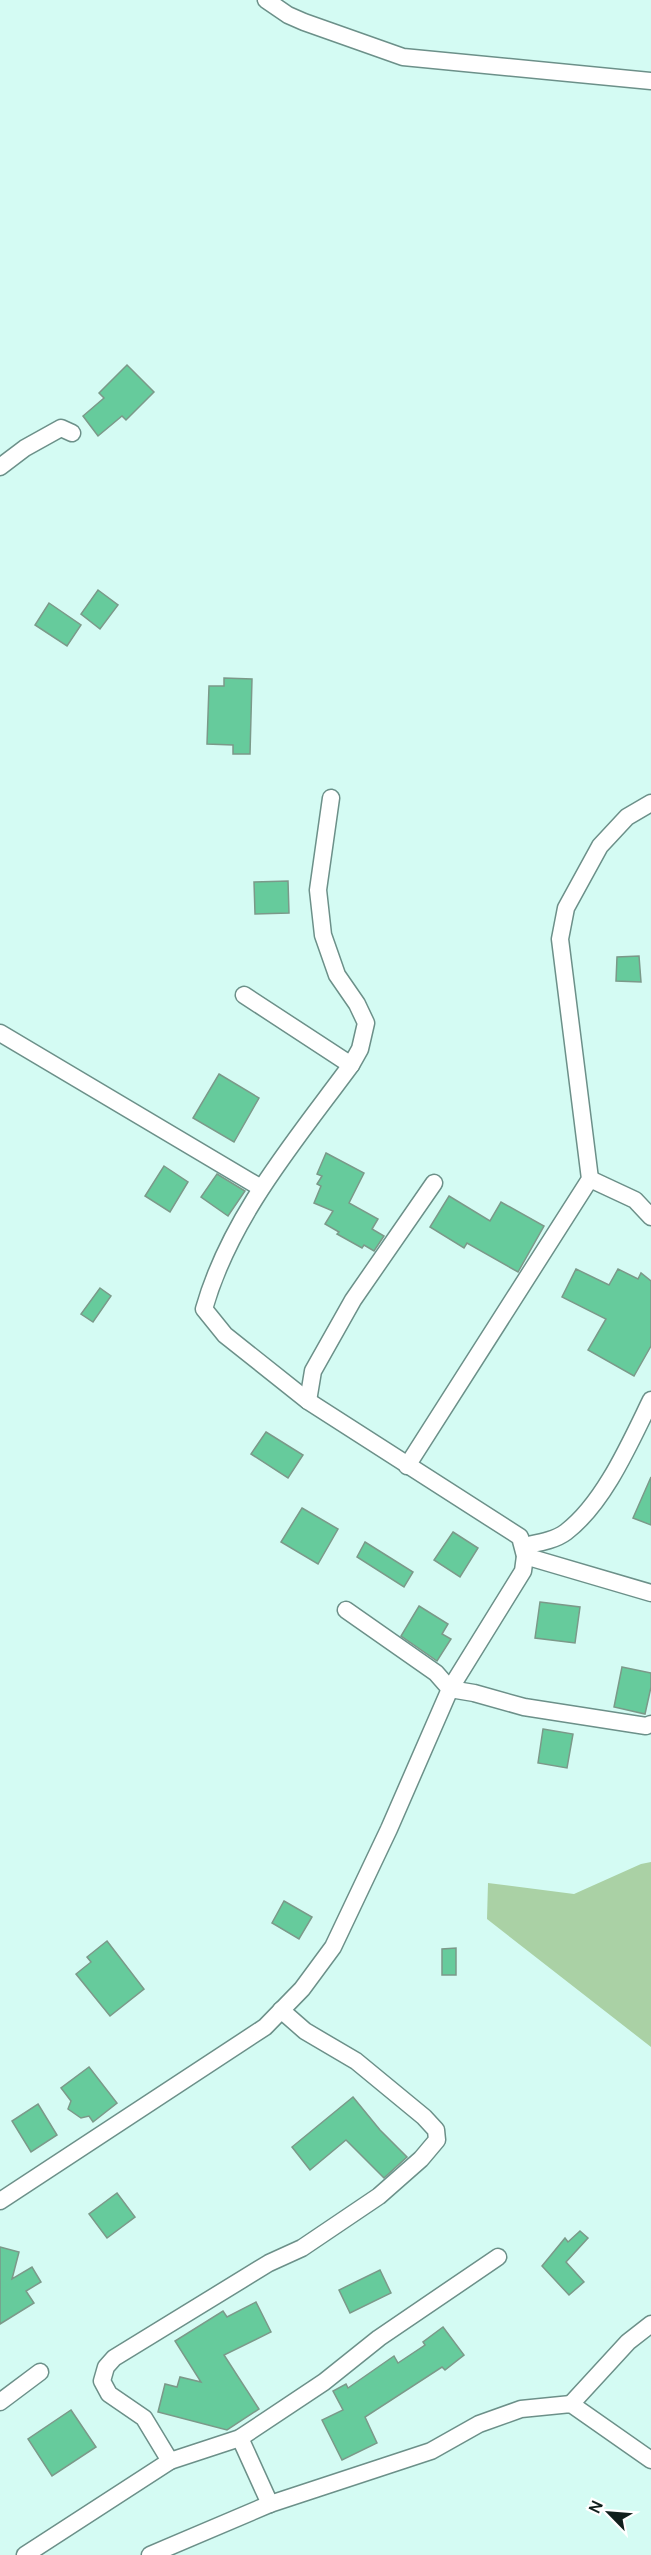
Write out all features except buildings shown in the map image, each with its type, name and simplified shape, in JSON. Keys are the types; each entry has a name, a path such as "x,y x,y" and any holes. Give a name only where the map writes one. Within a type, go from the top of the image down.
{"street":[{"path":"266,0 288,15 403,57 651,81"},
{"path":"0,467 25,448 61,428 72,433"},
{"path":"0,2201 265,2026 302,1989 333,1947 389,1829 450,1689 523,1571 524,1551 520,1537 308,1401 225,1335 204,1309 212,1280 261,1188 351,1065 360,1049 366,1023 357,1004 337,975 323,935 318,890 331,798"},
{"path":"407,1466 590,1179 560,939 566,908 600,846 627,817 651,803"},
{"path":"244,995 351,1065"},
{"path":"0,1033 261,1188"},
{"path":"590,1179 635,1200 651,1217"},
{"path":"308,1401 313,1371 353,1300 434,1183"},
{"path":"524,1551 565,1533 604,1489 651,1400"},
{"path":"524,1551 651,1593"},
{"path":"346,1610 436,1673 450,1689 524,1707 646,1726 651,1724"},
{"path":"170,2461 144,2418 109,2394 102,2381 106,2367 114,2358 268,2263 302,2248 379,2196 422,2159 437,2140 436,2130 424,2117 356,2061 305,2031 281,2010"},
{"path":"25,2555 170,2461 240,2438 324,2382 379,2338 498,2257"},
{"path":"571,2404 628,2342 651,2324"},
{"path":"0,2402 40,2372"},
{"path":"150,2555 270,2504 431,2451 479,2424 520,2409 571,2404 651,2460"},
{"path":"240,2438 270,2504"}],"green space":[{"path":"651,1862 651,2047 487,1919 488,1883 574,1894 641,1864"}]}
